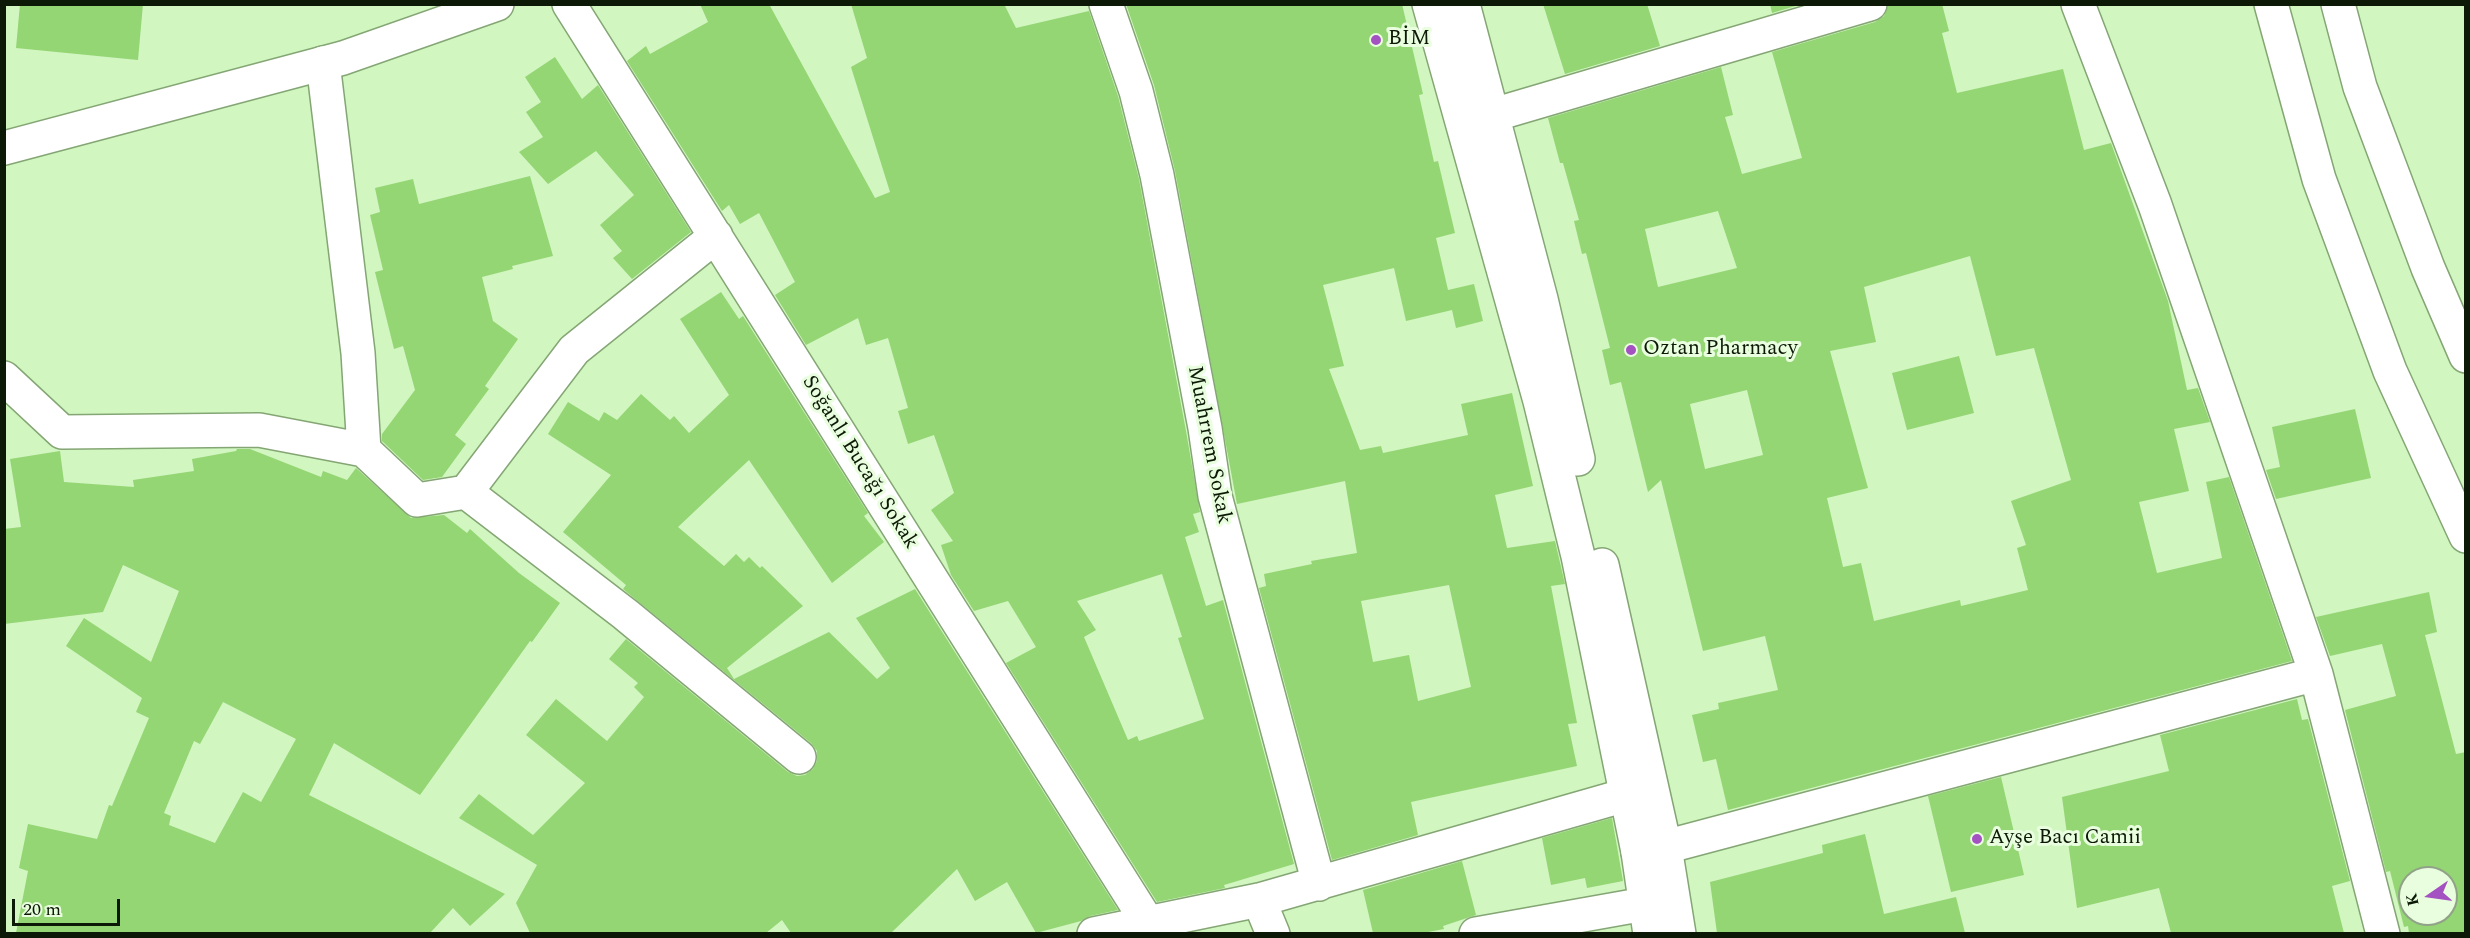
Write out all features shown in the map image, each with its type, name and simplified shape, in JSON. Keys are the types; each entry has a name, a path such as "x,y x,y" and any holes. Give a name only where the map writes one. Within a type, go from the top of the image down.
{"street":[{"path":"4,148 322,63 496,4"},
{"name":"Soğanlı Bucağı Sokak","path":"569,4 1148,923"},
{"name":"Muahrrem Sokak","path":"1106,4 1136,91 1157,175 1205,428 1215,496 1319,884"},
{"path":"1429,4 1540,401 1578,556 1626,795 1652,849 1648,919 1476,933"},
{"path":"1463,4 1541,299 1652,849 1678,933"},
{"path":"1493,115 1870,4"},
{"path":"2078,4 2155,205 2316,674 2383,933"},
{"path":"2271,4 2319,179 2390,371 2466,536"},
{"path":"2338,4 2360,87 2428,268 2466,356"},
{"path":"322,63 358,353 364,450"},
{"path":"4,378 63,432 259,430 364,450 417,500 466,492 574,350 716,236"},
{"path":"466,492 625,614 799,757"},
{"path":"1652,849 2316,674"},
{"path":"1094,933 1260,900 1626,795"},
{"path":"1260,900 1273,933"}],"building":[{"path":"20,4 143,4 138,60 16,48"},
{"path":"700,4 769,4 875,198 890,192 851,67 867,58 851,4 1004,4 1016,28 1089,11 1118,96 1139,179 1186,431 1200,512 1193,514 1199,532 1185,537 1206,606 1223,600 1294,864 1224,885 1225,888 1157,902 1006,663 1036,647 1008,601 974,611 951,575 941,545 953,541 931,510 954,493 934,435 908,444 898,411 908,408 888,338 866,345 858,318 806,345 775,295 795,282 759,213 740,224 729,205 722,211 627,61 646,46 650,54 708,22","holes":["1162,574 1182,637 1178,638 1204,719 1139,741 1137,736 1128,740 1084,637 1096,630 1077,601"]},
{"path":"1126,4 1402,4 1423,94 1419,95 1434,162 1438,161 1455,233 1436,238 1448,290 1474,284 1483,321 1456,328 1452,310 1406,321 1394,268 1323,285 1344,366 1329,369 1360,450 1381,446 1383,453 1468,435 1461,404 1512,393 1533,486 1495,495 1507,548 1555,541 1565,584 1551,586 1577,723 1568,724 1577,766 1411,802 1418,835 1332,860 1259,588 1266,586 1264,574 1312,564 1311,561 1357,553 1345,481 1237,504 1175,171 1154,85","holes":["1449,585 1471,687 1418,701 1409,655 1373,662 1361,601"]},
{"path":"1543,4 1647,4 1660,46 1565,74"},
{"path":"1770,4 1802,4 1772,13"},
{"path":"1942,4 1949,31 1942,33 1957,93 2063,69 2084,150 2111,143 2168,301 2187,390 2198,388 2210,422 2174,429 2189,491 2139,502 2157,573 2222,558 2206,482 2229,477 2292,661 1728,810 1716,759 1703,762 1692,715 1719,709 1718,703 1778,690 1765,636 1703,651 1661,480 1648,492 1621,382 1610,385 1602,350 1610,348 1586,253 1582,254 1574,221 1579,220 1548,118 1721,67 1733,115 1725,117 1742,174 1802,158 1772,52 1875,22 1884,16 1888,6","holes":["1718,211 1737,268 1658,287 1645,229","1970,256 1996,356 2034,348 2071,480 2011,501 2026,545 2017,548 2028,590 1961,606 1960,600 1874,621 1861,563 1843,567 1827,498 1868,488 1830,351 1876,342 1864,287","1747,390 1763,455 1705,469 1690,404"]},
{"path":"555,57 582,99 598,85 691,232 632,279 613,258 622,251 600,225 634,195 596,151 548,184 519,152 543,137 526,112 541,102 525,77"},
{"path":"530,176 553,256 512,266 513,269 482,277 493,321 518,339 485,386 489,389 455,435 466,444 442,477 423,480 382,441 382,434 415,390 403,346 394,349 375,272 383,270 370,215 380,212 375,188 413,179 419,204"},
{"path":"721,292 739,319 743,316 868,513 864,516 884,542 832,583 749,460 678,527 724,566 736,554 744,562 749,557 760,568 762,566 803,606 727,668 734,679 829,632 877,679 890,668 856,618 915,589 1118,910 1036,933 1007,882 975,901 957,869 891,933 791,933 782,920 766,933 530,933 516,903 537,865 459,818 479,794 533,835 585,783 526,735 556,699 607,741 644,697 634,687 638,683 609,659 626,639 788,772 797,776 805,775 813,769 817,761 817,751 811,743 623,589 626,585 563,532 611,475 548,434 568,402 599,421 604,412 617,420 641,394 670,420 674,416 689,433 729,395 680,319"},
{"path":"1959,356 1974,413 1907,430 1892,373"},
{"path":"2355,409 2371,478 2276,499 2266,470 2280,467 2272,427"},
{"path":"237,449 250,449 321,477 323,471 347,480 356,468 411,518 444,515 467,533 470,529 519,573 560,603 532,642 530,641 420,795 334,743 309,795 505,894 470,926 453,908 430,933 16,933 28,871 19,868 28,824 97,839 109,805 112,806 149,718 136,712 142,698 66,646 84,618 151,662 179,591 123,565 103,612 4,624 4,529 21,527 10,459 60,451 64,482 134,487 133,480 194,471 192,459","holes":["223,702 296,739 261,802 243,792 215,843 169,825 171,816 164,813 194,741 200,744"]},
{"path":"2429,592 2437,632 2425,635 2456,754 2466,752 2466,933 2409,933 2408,926 2458,926 2458,866 2398,866 2398,903 2390,871 2386,872 2345,710 2396,696 2382,644 2330,656 2316,617"},
{"path":"2297,699 2302,720 2308,719 2350,881 2332,886 2344,933 2171,933 2159,888 2077,908 2062,797 2169,771 2160,735"},
{"name":"Ayşe Bacı Camii","path":"2001,777 2024,875 1951,892 1928,796"},
{"path":"1612,818 1623,881 1587,888 1585,878 1551,885 1542,838"},
{"path":"1865,834 1884,914 1956,897 1965,933 1717,933 1710,882 1823,853 1822,845"},
{"path":"1462,861 1476,915 1443,926 1444,929 1423,933 1373,933 1363,890"}],"place":[{"name":"BİM","path":"1376,40"},
{"name":"Oztan Pharmacy","path":"1631,350"},
{"name":"Ayşe Bacı Camii","path":"1977,839"}]}
